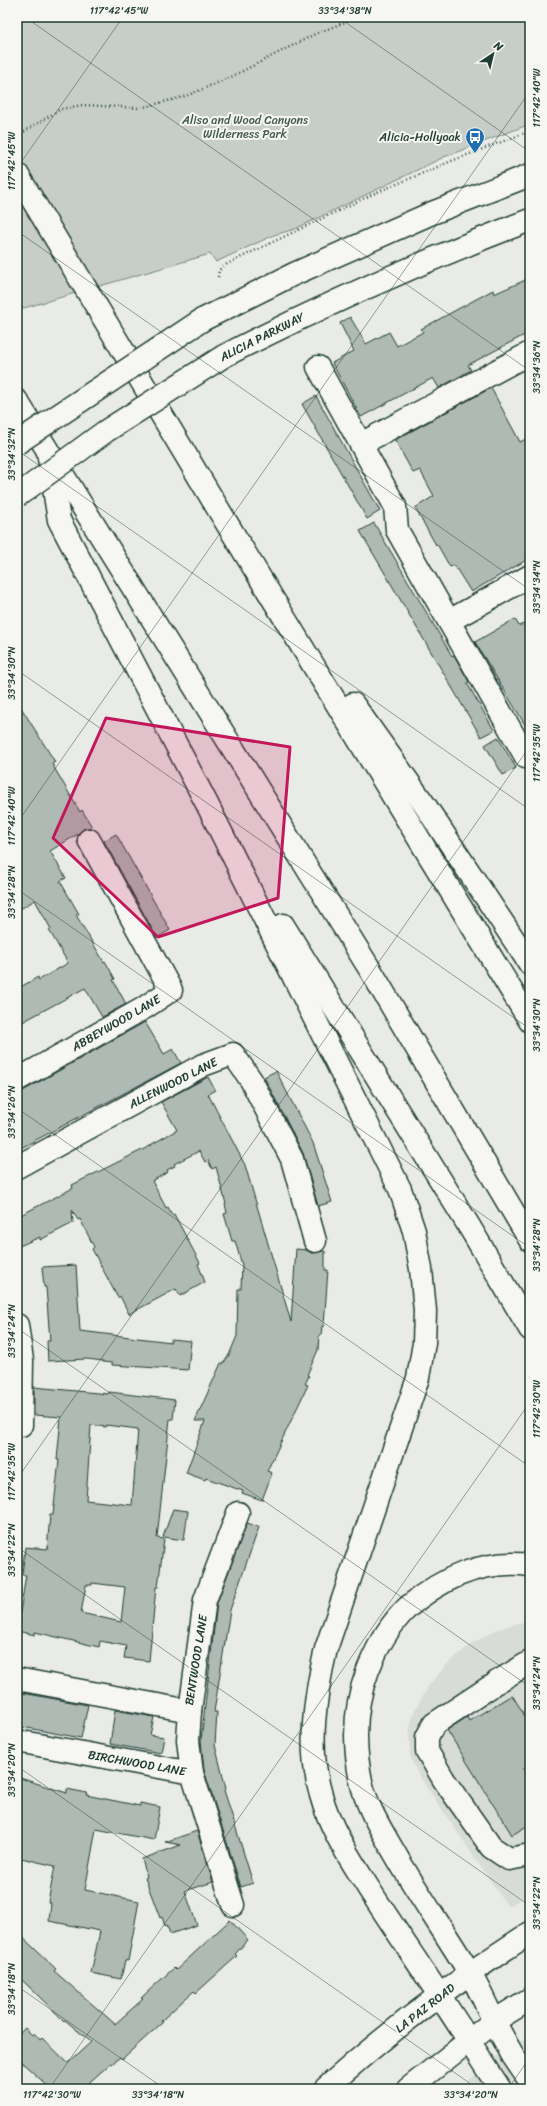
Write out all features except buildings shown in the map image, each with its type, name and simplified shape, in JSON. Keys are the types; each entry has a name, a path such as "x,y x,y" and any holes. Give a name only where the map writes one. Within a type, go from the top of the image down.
{"main road":[{"path":"17,174 223,517 530,1021"},
{"path":"17,443 202,320 323,261 432,213 530,175"},
{"name":"ALICIA PARKWAY","path":"17,496 106,431 224,356 312,311 448,251 530,220"},
{"path":"361,444 530,353"},
{"path":"318,367 395,506 397,530 526,757 530,756"},
{"path":"17,401 371,971 530,1240"},
{"path":"48,452 59,520 207,804 400,1189 414,1231 421,1269 425,1311 424,1342 418,1378 326,1649 316,1688 314,1724 316,1763 321,1795 333,1827 414,1960 440,1995 500,2089"},
{"path":"223,517 424,804 530,964"},
{"path":"449,621 530,576"},
{"path":"207,804 469,1226 530,1329"},
{"name":"ABBEYWOOD LANE","path":"17,1080 144,1008 171,990 89,840"},
{"name":"ALLENWOOD LANE","path":"17,1167 203,1065 233,1054 251,1080 292,1159 315,1241"},
{"path":"17,1325 22,1360 21,1425"},
{"name":"BENTWOOD LANE","path":"17,1680 190,1711 205,1600 238,1513"},
{"path":"530,1565 496,1564 470,1570 446,1580 423,1595 404,1611 385,1635 373,1658 363,1684 356,1712 357,1747 361,1781 372,1813 421,1898 470,1973 513,2056 530,2081"},
{"path":"530,1662 493,1684 434,1724 427,1737 426,1752 491,1847 509,1859 530,1855"},
{"path":"190,1711 188,1740 192,1773"},
{"name":"BIRCHWOOD LANE","path":"17,1741 192,1773 233,1905"},
{"name":"LA PAZ ROAD","path":"325,2089 440,1995 530,1933"},
{"path":"408,2089 494,2021 530,1999"}],"path":[{"path":"17,136 61,108 82,105 140,108 186,96 231,77 315,34 358,17"},
{"path":"218,277 218,270 227,264 373,194 454,160 530,131"}],"highlighted area":[{"path":"106,718 290,747 278,898 158,937 53,838"}],"shaded area":[{"path":"530,1621 530,1894 508,1907 419,1776 410,1756 409,1731 415,1709 430,1684 447,1664 471,1644 498,1629"},
{"path":"530,2036 530,2089 459,2089 503,2051"}],"green space":[{"name":"Aliso and Wood Canyons Wilderness Park","path":"17,17 530,17 530,124 444,157 295,229 274,235 216,262 210,254 17,310"}],"place":[{"name":"Alicia-Hollyoak","path":"475,154"}]}
